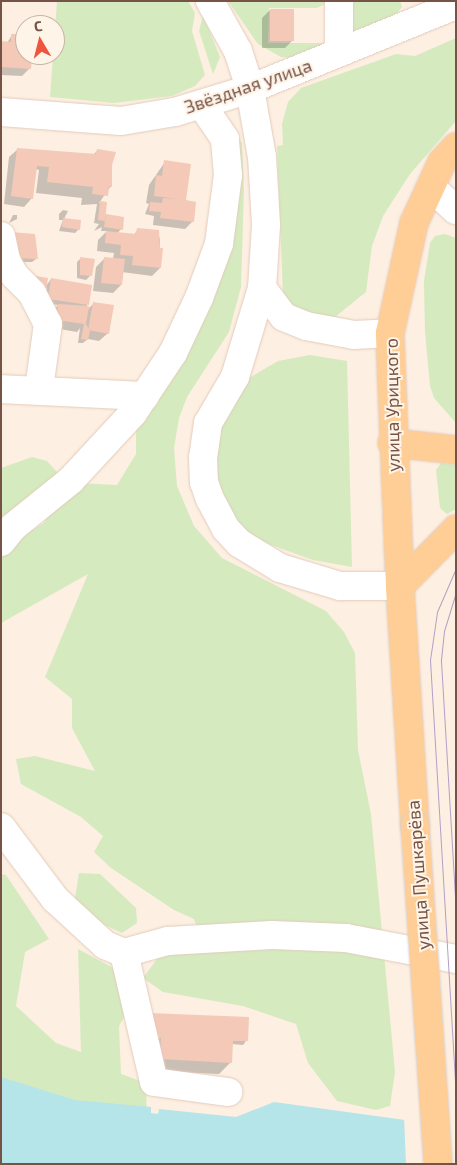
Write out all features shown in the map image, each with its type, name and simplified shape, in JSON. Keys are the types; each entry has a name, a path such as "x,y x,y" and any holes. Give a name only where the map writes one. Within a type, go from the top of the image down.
{"main road":[{"name":"улица Урицкого","path":"400,586 392,443 390,333 414,223 442,162 456,147"},
{"path":"392,443 456,450"},
{"path":"400,586 456,529"},
{"name":"улица Пушкарёва","path":"400,586 438,1164"}],"street":[{"path":"210,1 238,51 250,89 264,186 266,225 262,288 235,377 208,423 203,457 204,482 210,499 226,529 239,543 280,568 340,586 400,586"},
{"path":"339,1 339,52"},
{"name":"Звёздная улица","path":"1,112 121,121 202,105 250,89 456,5"},
{"path":"1,542 13,527 72,480 145,396 173,353 199,298 219,244 228,175 225,139 202,105"},
{"path":"431,187 456,210"},
{"path":"1,236 6,260 16,276 32,293 48,324 39,389"},
{"path":"262,288 284,317 306,326 354,335 390,333"},
{"path":"1,389 39,389 145,396"},
{"path":"1,828 55,899 104,945 124,954 168,941 272,935 346,938 456,959"},
{"path":"124,954 154,1082 228,1092"}],"green space":[{"path":"57,1 188,1 195,13 192,31 205,75 195,86 172,96 114,103 50,97 52,65 65,65 65,15 56,15"},
{"path":"228,1 331,1 317,8 269,8 268,43 329,43 296,58 281,57 258,44"},
{"path":"345,1 400,1 402,7 388,24 346,42"},
{"path":"203,15 220,57 213,74 199,31"},
{"path":"456,38 456,121 410,174 383,216 372,246 366,292 335,317 309,324 283,295 277,146 283,145 282,124 288,102 301,88 396,54 415,56"},
{"path":"235,133 242,143 244,190 241,287 229,332 187,397 179,418 174,448 177,486 194,526 222,558 326,611 344,632 355,653 358,750 371,814 395,1072 390,1106 376,1110 337,1101 308,1063 296,1024 243,1006 163,992 143,978 162,952 203,944 194,919 174,910 111,868 94,852 103,836 81,817 21,784 16,759 35,756 95,771 72,728 72,699 45,677 88,574 1,623 1,556 24,535 44,523 55,503 79,483 117,485 136,454 136,427 179,359"},
{"path":"445,234 456,238 456,423 434,398 430,386 425,332 424,281 430,243 435,236"},
{"path":"310,355 347,361 352,567 313,560 260,541 238,523 228,510 215,478 217,424 244,381 278,361"},
{"path":"32,457 47,461 57,472 48,486 1,526 1,468"},
{"path":"441,463 456,465 456,509 447,514 440,508 436,470"},
{"path":"79,873 100,874 136,908 137,923 122,933 100,923 75,898"},
{"path":"1,874 6,875 49,939 25,952 16,1006 56,1043 81,1052 78,949 119,971 128,1010 119,1026 121,1074 146,1083 147,1126 1,1091"}],"water":[{"path":"1,1077 75,1100 151,1107 151,1113 158,1114 159,1109 236,1117 274,1102 456,1127 456,1164 1,1164"}],"pier":[{"path":"404,1117 456,1124 456,1164 406,1164"}],"building":[{"path":"270,9 294,9 294,41 270,41"},
{"path":"11,34 15,34 15,65 31,65 31,69 1,67 1,41 11,42"},
{"path":"17,148 96,154 97,149 116,152 112,165 112,187 109,186 108,196 92,194 93,187 47,182 49,167 37,166 33,199 11,196"},
{"path":"164,160 191,164 186,200 196,202 194,222 160,218 161,212 149,211 150,202 162,203 163,198 177,199 154,196 156,175 162,176"},
{"path":"100,201 107,202 105,221 98,220"},
{"path":"106,214 124,217 123,230 104,227"},
{"path":"63,218 81,220 80,230 62,227"},
{"path":"137,228 159,230 160,248 163,248 161,268 132,265 133,256 120,255 121,245 105,243 106,231 136,234"},
{"path":"10,232 35,234 38,259 11,258"},
{"path":"80,257 95,259 92,276 80,275"},
{"path":"104,257 125,259 122,285 101,283"},
{"path":"36,276 48,278 46,290 35,288"},
{"path":"51,278 92,285 89,305 48,299"},
{"path":"93,302 114,305 109,334 88,330"},
{"path":"58,304 89,306 86,324 90,331 88,340 81,339 84,324 56,320"},
{"path":"149,1013 249,1017 248,1041 233,1041 232,1063 160,1059 161,1038 147,1038"}],"tram line":[{"path":"456,568 437,612 430,660 456,1094"},
{"path":"456,592 444,631 441,661 456,913"}]}
